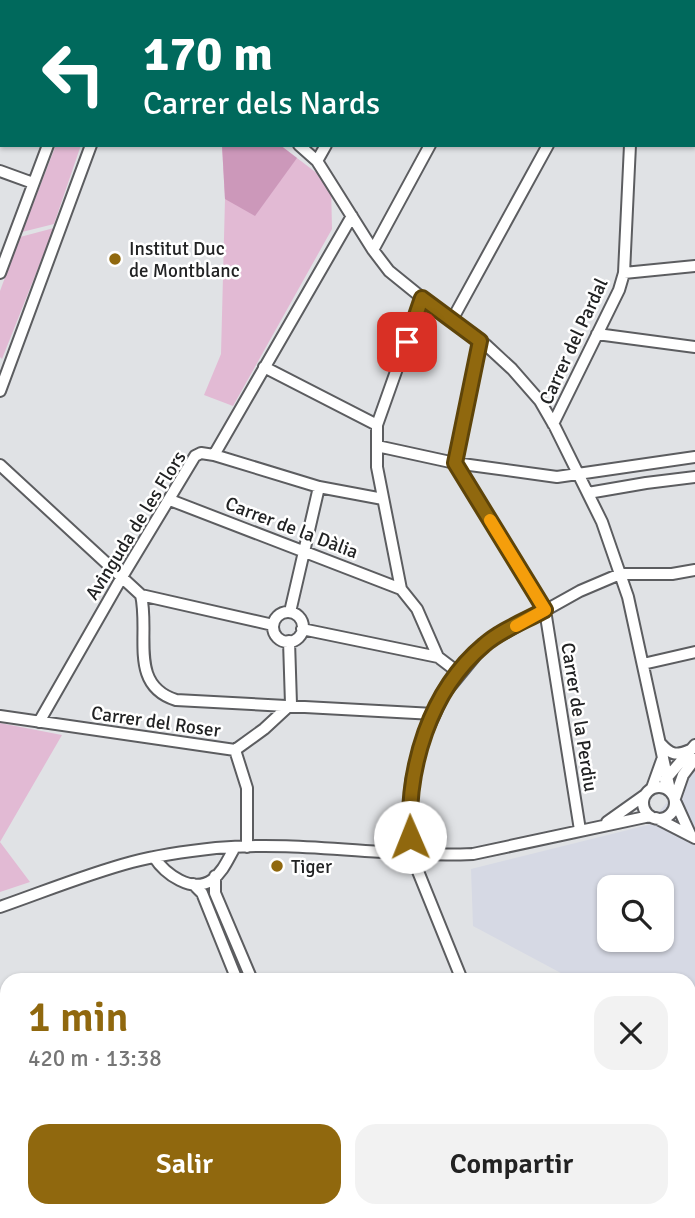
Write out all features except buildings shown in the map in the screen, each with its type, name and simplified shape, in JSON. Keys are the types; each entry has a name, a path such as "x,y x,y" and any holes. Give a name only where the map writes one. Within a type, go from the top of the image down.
{"street":[{"path":"0,273 47,147"},
{"path":"0,391 90,147"},
{"path":"301,147 317,161 389,271 480,341 512,369 540,401 602,522 620,574 643,664 667,778 673,797 693,837"},
{"path":"317,161 325,147"},
{"path":"373,250 429,147"},
{"path":"452,320 547,147"},
{"path":"630,147 624,273 695,266"},
{"path":"0,171 33,183"},
{"name":"Avinguda de les Flors","path":"39,722 195,456 201,453 214,455 352,216"},
{"name":"Carrer del Pardal","path":"553,424 624,273"},
{"path":"422,298 377,425 377,467 401,589 418,610 438,657"},
{"path":"597,334 695,346"},
{"path":"480,341 455,463 545,610"},
{"path":"264,367 377,425"},
{"path":"377,446 455,463 547,476 695,457"},
{"path":"214,455 319,487 383,499"},
{"path":"0,465 142,595 273,625"},
{"path":"588,493 695,477"},
{"path":"290,612 319,487"},
{"name":"Carrer de la Dàlia","path":"170,500 401,589"},
{"path":"460,973 411,853 411,782 419,749 444,694 485,644 580,591 620,574 672,574 695,570"},
{"name":"Carrer del Roser","path":"142,595 148,678 154,689 165,696 176,700 434,714"},
{"name":"Carrer de la Perdiu","path":"545,610 580,830"},
{"path":"290,612 298,616 302,629 298,637 289,641 278,637 273,625 280,614 290,612"},
{"path":"302,629 438,657 459,673"},
{"path":"289,641 291,705"},
{"path":"643,664 695,652"},
{"name":"Carrer del Roser","path":"0,716 235,750 291,705"},
{"path":"661,744 669,753 676,755 693,752"},
{"path":"235,750 247,788 247,847"},
{"path":"605,824 667,778 693,752"},
{"path":"0,907 131,862 235,847 474,854 605,824 667,817 673,811 673,797 693,752"},
{"path":"662,760 652,790 643,805 653,817 693,837"},
{"path":"652,790 673,797"},
{"path":"154,858 162,870 174,879 202,885 222,870 235,847"},
{"path":"215,876 215,893 249,973"},
{"path":"193,884 201,893 234,973"}],"shaded area":[{"path":"55,147 80,147 54,224 22,232"},
{"path":"222,147 283,147 331,184 332,229 233,406 204,395 221,354 225,199"},
{"path":"222,147 283,147 297,158 255,216 225,199"},
{"path":"54,228 2,359 0,291 20,237"},
{"path":"0,723 62,735 0,842"},
{"path":"695,769 695,973 561,973 473,926 471,869 648,825"},
{"path":"0,842 30,882 0,892"}],"slow traffic":[{"path":"490,520 545,610 516,626"}],"place":[{"name":"Institut Duc de Montblanc","path":"115,259"},
{"name":"Tiger","path":"277,866"}],"route":[{"path":"407,342 422,298 480,341 455,463 545,610 485,644 444,694 419,749 411,782 410,837"}]}
